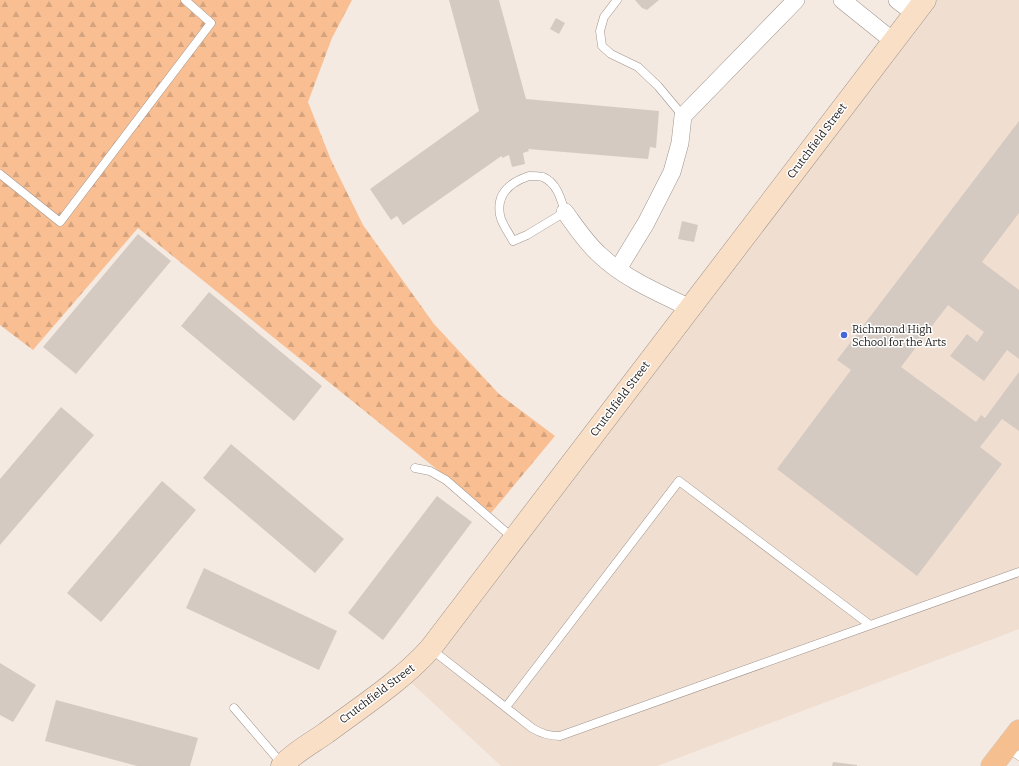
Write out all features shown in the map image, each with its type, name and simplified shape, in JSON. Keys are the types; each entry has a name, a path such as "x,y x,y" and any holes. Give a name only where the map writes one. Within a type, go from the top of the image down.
{"main road":[{"path":"992,766 1015,745"}],"street":[{"path":"618,269 646,223 672,172 680,143 683,116 796,0"},
{"path":"842,0 894,41"},
{"path":"897,0 920,7"},
{"name":"Crutchfield Street","path":"281,766 394,684 430,649 920,7"},
{"path":"565,212 600,256 638,282 690,308"}],"lane":[{"path":"0,174 60,222 211,22 185,0"},
{"path":"617,0 604,17 600,31 602,46 611,54 638,67 658,86 683,116"},
{"path":"529,176 542,177 552,184 560,194 565,212 513,241 500,216 500,204 503,194 509,186 518,180 529,176"},
{"path":"416,468 430,471 446,480 514,539"},
{"path":"506,707 679,481 870,625"},
{"path":"430,649 542,734 560,736 1019,572"},
{"path":"234,708 281,766"}],"shaded area":[{"name":"Richmond High School for the Arts","path":"925,0 1019,0 1019,629 657,766 501,766 404,676"}],"green space":[{"path":"0,0 352,0 332,38 308,102 331,160 363,225 434,324 499,394 555,436 491,513 138,228 33,350 0,325"}],"building":[{"path":"449,0 499,0 526,99 659,111 656,148 650,147 648,159 528,149 529,151 523,153 525,164 512,167 509,155 502,158 502,156 403,225 397,216 391,220 370,189 479,111"},
{"path":"635,0 659,0 647,10 642,8"},
{"path":"556,18 565,23 559,34 550,29"},
{"path":"1019,121 1019,213 982,262 1019,290 1019,359 1007,350 984,381 950,356 967,334 977,342 984,332 948,305 901,367 976,422 981,415 985,418 1019,372 1019,431 1002,419 980,447 1002,464 917,576 777,469 851,370 837,360"},
{"path":"682,221 698,225 694,242 678,239"},
{"path":"138,234 171,261 76,374 43,347"},
{"path":"209,292 322,386 294,421 181,326"},
{"path":"61,407 94,435 0,545 0,479"},
{"path":"231,444 344,539 315,573 203,478"},
{"path":"162,481 196,510 101,622 67,593"},
{"path":"437,496 472,522 383,640 348,613"},
{"path":"204,568 337,631 319,670 186,608"},
{"path":"0,663 36,685 13,722 0,715"},
{"path":"56,700 198,738 190,766 137,766 45,741"},
{"path":"833,762 857,765 857,766 832,766"}],"place":[{"name":"Richmond High School for the Arts","path":"844,335"}]}
